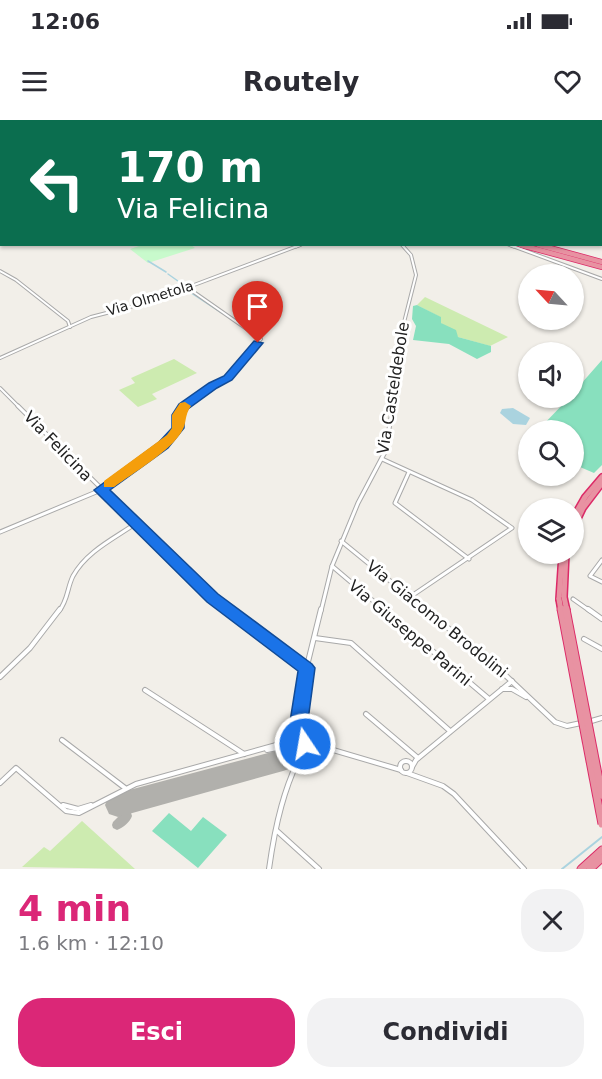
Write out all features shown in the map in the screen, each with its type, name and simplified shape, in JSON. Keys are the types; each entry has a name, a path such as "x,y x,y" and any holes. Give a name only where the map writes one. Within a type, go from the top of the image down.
{"highway":[{"path":"524,246 602,265"},
{"path":"530,246 602,265"},
{"path":"535,246 602,265"},
{"path":"540,246 602,265"},
{"path":"584,499 602,477"},
{"path":"584,506 602,483"},
{"path":"564,564 562,598 602,824"},
{"path":"562,598 602,795"},
{"path":"581,869 602,850"},
{"path":"590,869 602,858"}],"street":[{"name":"Via Olmetola","path":"0,358 99,314 149,302 298,246"},
{"name":"Via Casteldebole","path":"298,728 307,667 332,566 358,502 382,459 397,384 397,350 416,275 411,255 402,246"},
{"path":"511,246 602,279"},
{"path":"0,271 16,280 68,321 70,327"},
{"path":"0,532 101,490 164,445 178,428 178,415 183,407 213,385 228,378 261,338 188,288"},
{"name":"Via Felicina","path":"0,388 212,598 307,667"},
{"path":"382,459 472,500 512,528 410,597"},
{"path":"410,471 395,503 469,559"},
{"path":"0,677 36,641 66,602 72,578 83,560 135,524"},
{"name":"Via Giacomo Brodolini","path":"341,541 512,681 530,700"},
{"path":"602,560 590,576 602,582"},
{"name":"Via Giuseppe Parini","path":"332,566 489,699"},
{"path":"573,599 602,619"},
{"path":"315,638 351,643 450,731"},
{"path":"584,639 602,649"},
{"path":"407,773 417,759 489,699 504,689 513,687 512,681"},
{"path":"504,689 530,700 562,725 602,718"},
{"path":"145,690 245,755"},
{"path":"366,714 417,759"},
{"path":"295,763 291,751 291,739 298,728"},
{"path":"269,869 276,830 295,763 302,751 304,740 298,728"},
{"path":"0,783 16,768 75,814 125,788 262,750 291,739 304,740 315,746 393,766 443,786 467,805 524,869"},
{"path":"62,740 125,788"},
{"path":"262,750 282,747 291,751 302,751 315,746"},
{"path":"393,766 417,759"},
{"path":"407,762 422,779"},
{"path":"401,763 401,770"},
{"path":"276,830 319,869"}],"green space":[{"path":"139,246 192,246 195,248 148,263 130,249"},
{"path":"425,297 508,337 490,346 458,337 441,323 440,317 417,305"},
{"path":"417,305 441,317 441,323 456,330 458,337 491,346 491,352 477,359 449,344 413,340 416,326 412,319 413,306"},
{"path":"174,359 197,373 152,394 157,399 138,407 119,390 135,383 131,378"},
{"path":"602,360 602,465 594,473 584,469 584,420 548,420 559,408 584,408 584,380"},
{"path":"169,813 191,831 203,817 227,835 198,868 152,831"},
{"path":"82,821 135,869 22,867 44,847 50,851"}],"water":[{"path":"513,408 530,418 518,420 518,424 513,424 500,413 502,409"}],"waterway":[{"path":"148,261 166,272"},
{"path":"168,274 185,286"},
{"path":"187,290 222,313"},
{"path":"247,352 257,342"},
{"path":"223,383 235,372"},
{"path":"153,454 180,429 180,414"},
{"path":"562,869 602,837"}],"taxiway":[{"path":"117,825 127,816 123,803"}],"runway":[{"path":"118,805 283,760"}],"slow traffic":[{"path":"109,484 171,438 178,428 178,415 185,406"}],"route":[{"path":"258,343 240,361 228,378 213,385 183,407 178,415 178,428 164,445 101,490 212,598 306,668 298,728 305,744"}]}
